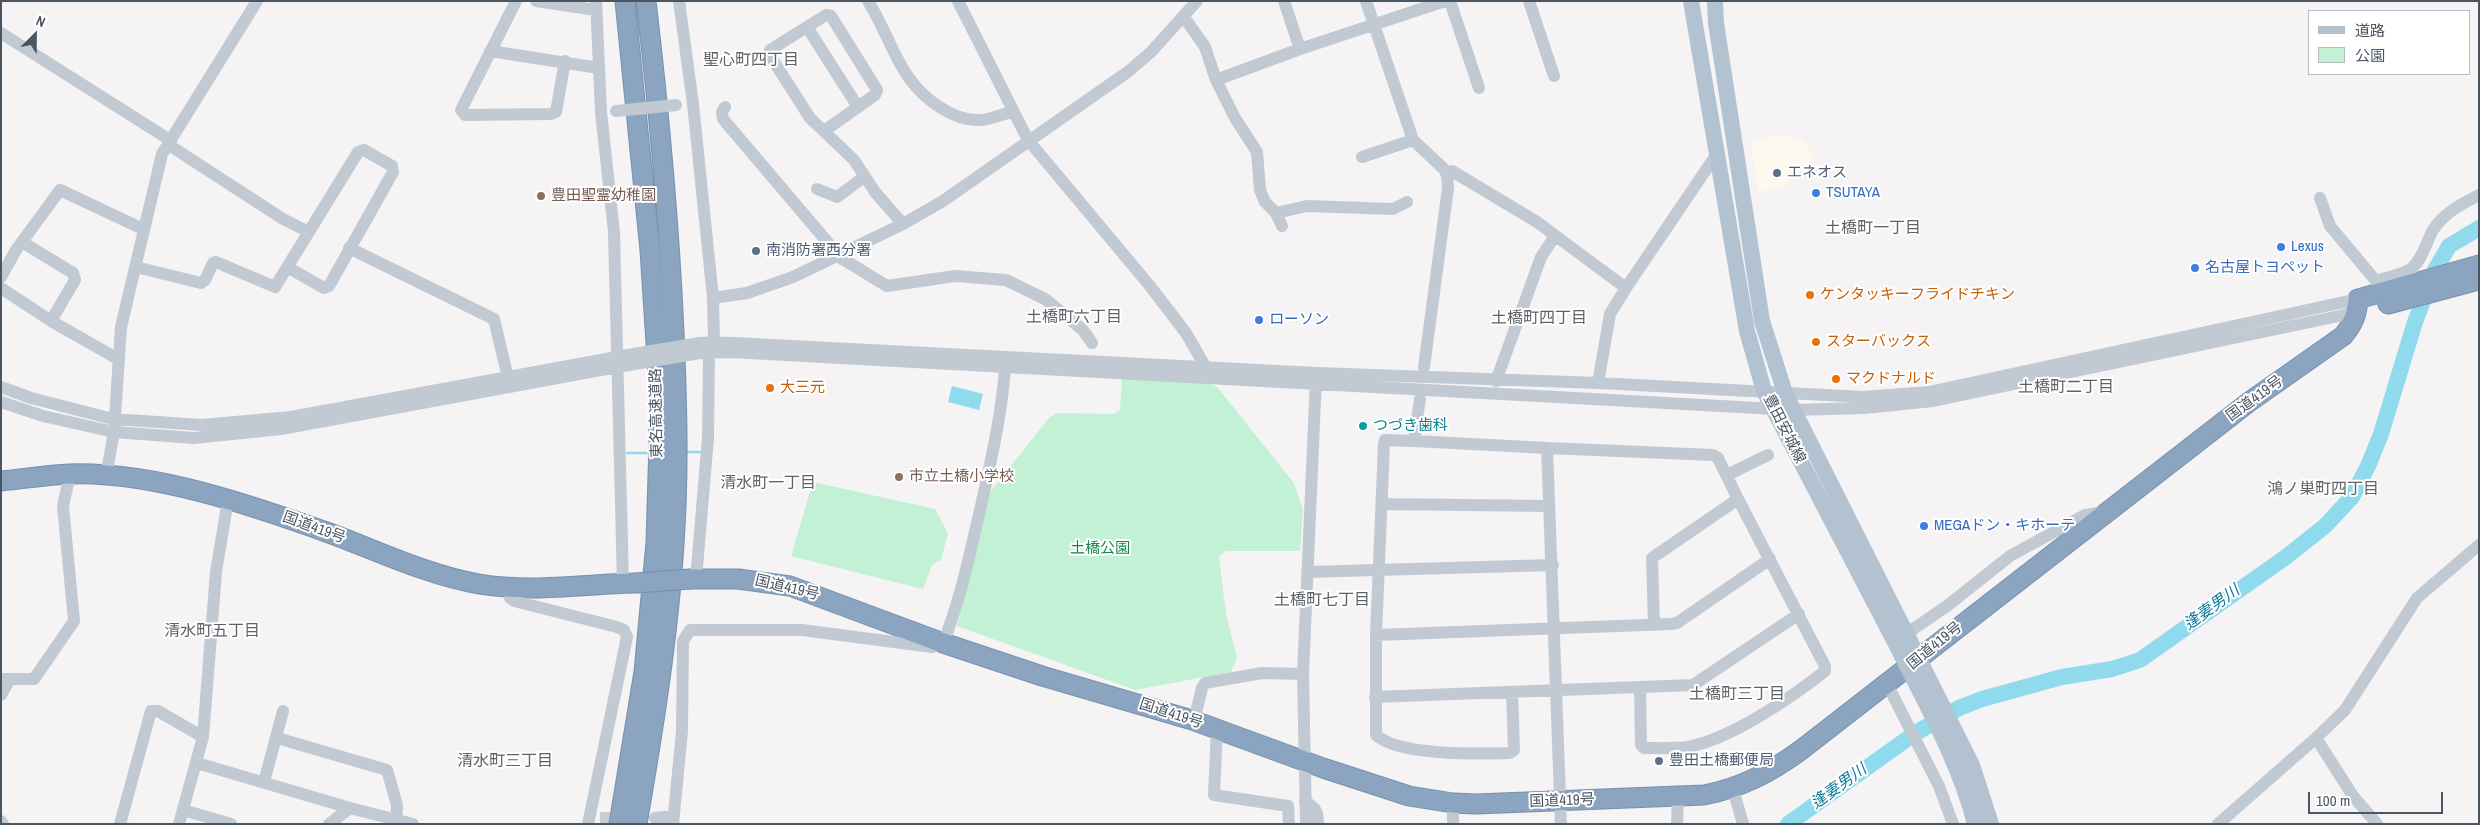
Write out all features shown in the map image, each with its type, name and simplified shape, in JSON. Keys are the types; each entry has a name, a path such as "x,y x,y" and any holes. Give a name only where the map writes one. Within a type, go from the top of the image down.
{"highway":[{"name":"東名高速道路","path":"619,824 644,672 656,543 659,389 650,250 625,1"},
{"name":"東名高速道路","path":"646,1 670,248 677,441 674,544 646,821"},
{"path":"2448,282 2479,265"},
{"path":"2358,306 2448,282 2479,280"},
{"path":"2358,306 2379,288 2414,291"},
{"name":"国道419号","path":"1,481 70,474 106,476 172,486 258,508 449,576 508,588 557,589 693,579 738,578 790,586 943,643 1042,676 1194,721 1409,796 1452,803 1560,802 1678,797 1704,795 1733,789 1779,766 2249,402 2343,336 2353,325 2358,306"}],"main road":[{"name":"豊田安城線","path":"1691,1 1747,331 1764,391 1855,562 1904,640 1968,798 1975,824"},
{"name":"豊田安城線","path":"1715,1 1716,23 1762,320 1785,393 1904,640 1972,765 1992,824"}],"street":[{"path":"106,476 114,426 121,327 162,154 257,1"},
{"path":"516,1 461,110 465,115 551,114 556,112 566,61"},
{"path":"536,1 596,6 601,112 614,232 623,361 630,583"},
{"path":"679,1 693,104 713,298 704,347 710,388 708,438 693,579"},
{"path":"868,1 882,22 909,78 941,108 967,119 978,120 995,118 1012,112"},
{"path":"958,1 997,76 1012,112 1028,140 1150,286 1186,332 1205,366"},
{"path":"1284,1 1300,49"},
{"path":"1366,1 1413,140 1444,169 1447,175 1448,188 1424,367"},
{"path":"1216,80 1300,49 1445,1"},
{"path":"1450,1 1479,88"},
{"path":"1529,1 1554,76"},
{"path":"713,298 747,293 793,276 903,224 944,201 1028,140 1129,71 1152,52 1190,6"},
{"path":"1190,6 1216,80 1235,118 1257,152 1260,190 1266,202 1276,213 1282,226"},
{"path":"824,131 875,96 877,90 831,16 826,15 770,50 771,57 810,118 854,160 864,177 903,224"},
{"path":"807,27 858,107"},
{"path":"1,33 170,140 172,147 283,219 307,232"},
{"path":"490,50 566,61 598,68"},
{"path":"601,112 693,104"},
{"path":"725,107 722,112 723,119 837,254 887,286 955,276 1006,280 1045,299 1083,330 1092,343"},
{"path":"1362,157 1413,140"},
{"path":"136,267 201,283 205,280 213,263 216,262 275,288 289,268 307,232 358,152 364,150 392,166 393,172 327,288 289,268"},
{"path":"1598,383 1610,314 1716,155"},
{"path":"1447,175 1452,171 1500,202 1537,222 1626,288"},
{"path":"817,189 837,197 864,177"},
{"path":"1,277 22,242 60,190 143,229"},
{"path":"2320,198 2330,226 2379,288 2418,263 2433,230 2443,218 2456,207 2479,195"},
{"path":"1276,213 1307,206 1393,209 1407,202"},
{"path":"1496,381 1541,257 1555,236"},
{"path":"22,242 73,273 75,277 51,321"},
{"path":"349,248 494,319 508,378"},
{"path":"1,288 51,321 118,359"},
{"path":"1,387 114,426 230,423 291,417 508,378 704,347 1205,366 1316,379 1598,383 1863,397 1929,392 2358,306"},
{"path":"704,347 731,352 1005,367 1316,379 1771,407 1794,410 1865,408 1933,401 2358,306"},
{"path":"1,402 43,416 194,438 281,429 623,361"},
{"path":"646,821 673,820 682,730 683,641 690,630 802,630 932,647 943,643 964,580 979,516 1003,404 1005,367"},
{"path":"1306,824 1303,674 1316,379"},
{"path":"1414,441 1420,398"},
{"path":"1512,692 1514,750 1510,753 1451,754 1416,748 1379,738 1376,735 1376,635 1385,440 1713,455 1718,458 1799,614 1825,666 1825,671 1736,730 1689,747 1644,748 1641,746 1640,687"},
{"path":"1547,448 1553,565 1561,824"},
{"path":"1726,475 1768,455"},
{"path":"1,695 6,679 34,679 74,621 63,506 70,474"},
{"path":"1654,625 1652,558 1738,499"},
{"path":"179,824 204,737 216,572 228,500"},
{"path":"1382,504 1549,506"},
{"path":"1904,640 2010,556 2084,515 2107,512"},
{"path":"2218,824 2316,738 2352,699 2417,598 2479,545"},
{"path":"1376,635 1677,623 1770,559"},
{"path":"1307,572 1553,565"},
{"path":"508,588 510,598 514,601 617,627 624,630 627,636 592,820"},
{"path":"1375,696 1693,686 1799,614"},
{"path":"1194,721 1202,688 1205,684 1262,673 1303,674"},
{"path":"1887,684 1939,786 1953,824"},
{"path":"120,824 151,711 158,710 204,737"},
{"path":"264,782 283,711"},
{"path":"1217,729 1214,795 1288,806 1289,824"},
{"path":"277,738 384,767 390,774 397,805 397,822"},
{"path":"2316,738 2353,796 2377,824"},
{"path":"197,763 397,822 413,824"},
{"path":"1733,789 1743,824"},
{"path":"1677,824 1678,797"},
{"path":"1305,802 1313,806 1318,813 1318,824"},
{"path":"1452,803 1453,824"},
{"path":"329,824 350,808"},
{"path":"183,810 231,824"}],"shaded area":[{"name":"エネオス","path":"1785,134 1804,142 1816,159 1781,187 1759,191 1750,142"}],"green space":[{"name":"土橋公園","path":"1122,379 1206,382 1218,388 1294,483 1303,510 1300,551 1226,551 1219,557 1226,614 1237,658 1231,672 1135,690 957,626 990,492 1049,418 1057,413 1114,414 1120,410"},
{"path":"813,482 935,509 948,533 941,560 932,565 923,589 791,556"}],"water":[{"path":"952,386 983,394 979,410 948,402"}],"waterway":[{"name":"逢妻男川","path":"1788,824 1914,734 1959,708 1982,699 2062,677 2112,669 2140,660 2286,557 2325,526 2352,497 2368,466 2381,434 2415,322 2435,270 2449,246 2479,228"},
{"path":"684,452 702,452"},
{"path":"627,453 651,453"}],"tunnel":[{"path":"600,818 655,818"}],"place":[{"name":"エネオス","path":"1777,173"},
{"name":"TSUTAYA","path":"1816,193"},
{"name":"豊田聖霊幼稚園","path":"541,196"},
{"name":"Lexus","path":"2281,247"},
{"name":"南消防署西分署","path":"756,251"},
{"name":"名古屋トヨペット","path":"2195,268"},
{"name":"ケンタッキーフライドチキン","path":"1810,295"},
{"name":"ローソン","path":"1259,320"},
{"name":"スターバックス","path":"1816,342"},
{"name":"マクドナルド","path":"1836,379"},
{"name":"大三元","path":"770,388"},
{"name":"つづき歯科","path":"1363,426"},
{"name":"市立土橋小学校","path":"899,477"},
{"name":"MEGAドン・キホーテ","path":"1924,526"},
{"name":"豊田土橋郵便局","path":"1659,761"}],"district":[{"name":"聖心町四丁目","path":"751,61"},
{"name":"土橋町一丁目","path":"1873,229"},
{"name":"土橋町六丁目","path":"1074,318"},
{"name":"土橋町四丁目","path":"1539,319"},
{"name":"土橋町二丁目","path":"2066,388"},
{"name":"清水町一丁目","path":"768,484"},
{"name":"鴻ノ巣町四丁目","path":"2323,490"},
{"name":"土橋町七丁目","path":"1322,601"},
{"name":"清水町五丁目","path":"212,632"},
{"name":"土橋町三丁目","path":"1737,695"},
{"name":"清水町三丁目","path":"505,762"}]}
